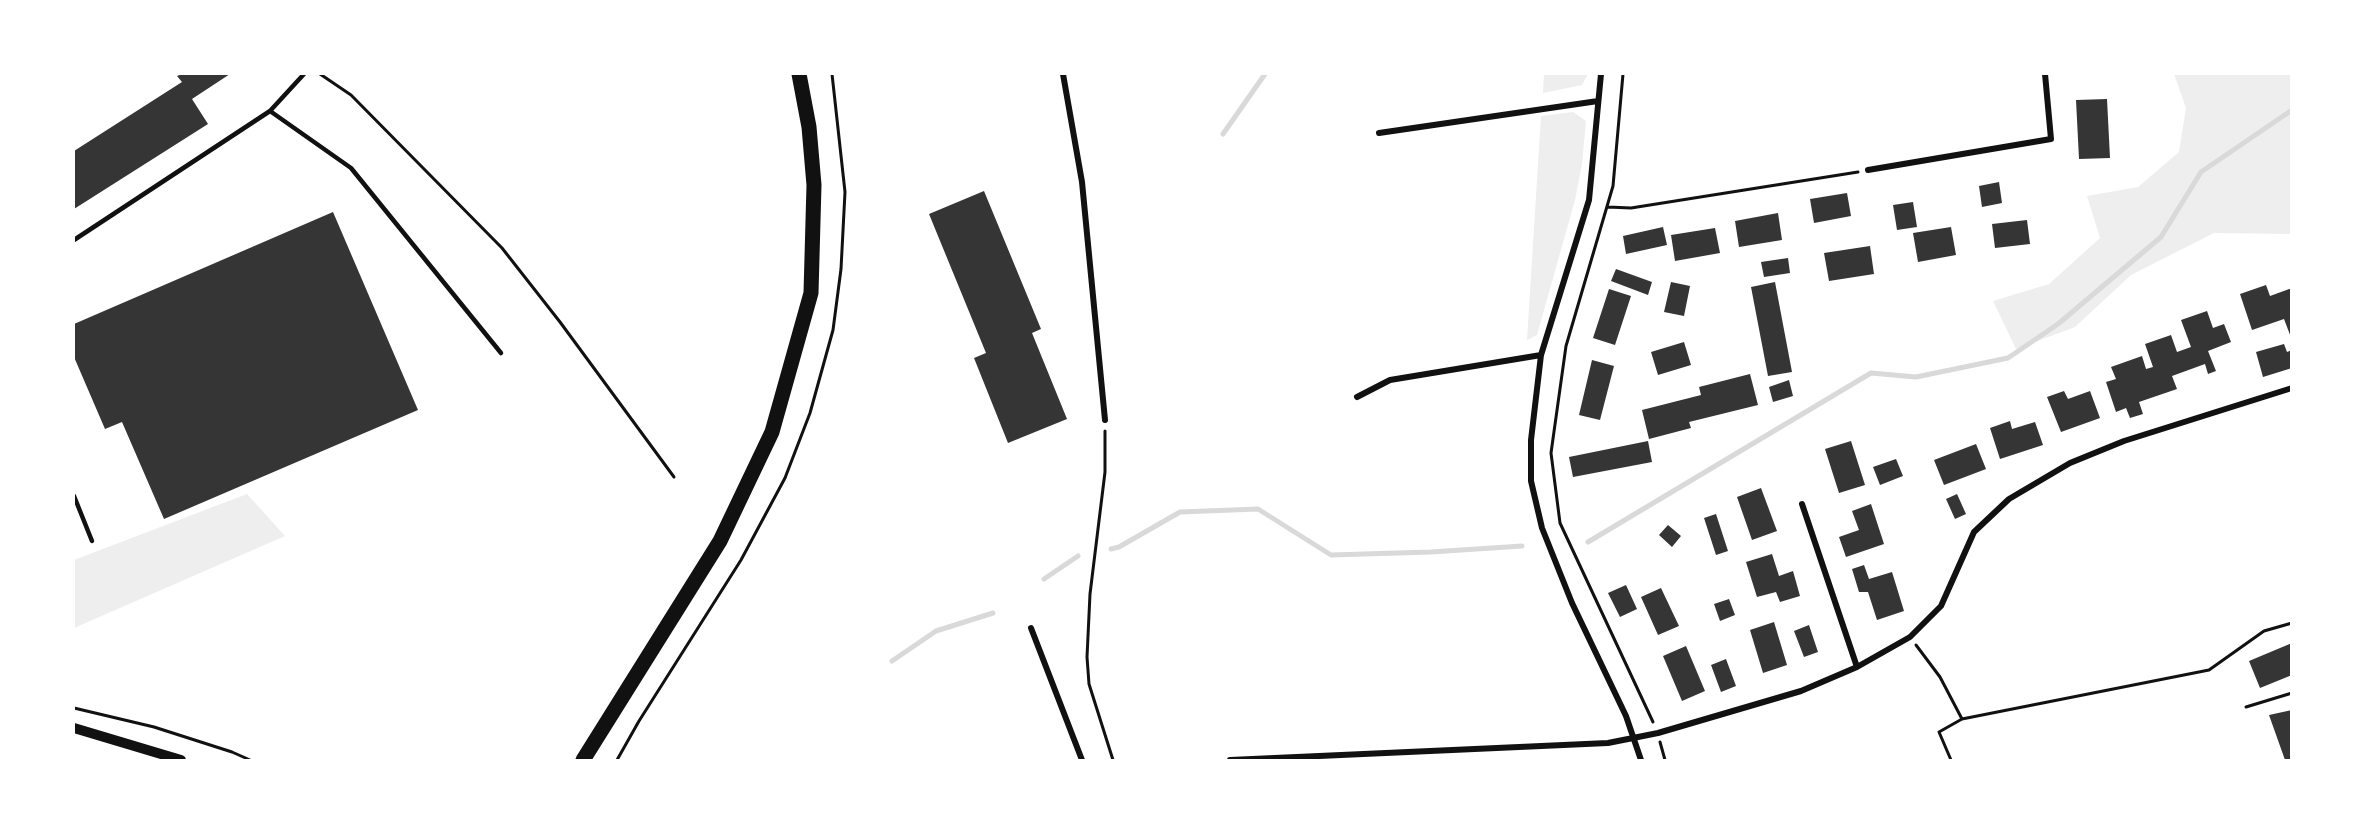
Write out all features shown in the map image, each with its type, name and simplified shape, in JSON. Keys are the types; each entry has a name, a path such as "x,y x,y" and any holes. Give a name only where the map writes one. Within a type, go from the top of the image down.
{"main road":[{"path":"583,760 720,541 772,432 812,293 814,185 809,127 799,74"}],"street":[{"path":"1063,74 1082,182 1105,420"},
{"path":"1601,74 1589,200 1541,356 1531,440 1531,481 1542,528 1572,603 1612,682 1641,760"},
{"path":"1868,170 2051,139 2045,74"},
{"path":"1379,133 1598,101"},
{"path":"1357,397 1390,380 1541,356"},
{"path":"1230,760 1635,739 1801,691 1857,667 1910,637 1941,606 1974,532 2009,500 2070,463 2124,441 2292,388"},
{"path":"1802,504 1857,667"},
{"path":"1030,628 1082,760"},
{"path":"74,728 154,756 180,760"}],"lane":[{"path":"74,240 270,111 304,74"},
{"path":"270,111 351,168 501,354"},
{"path":"74,496 92,541"}],"path":[{"path":"320,74 351,95 501,248 560,322 674,477"},
{"path":"1623,74 1613,186 1566,346 1551,453 1560,523 1658,733 1665,760"},
{"path":"1608,207 1631,208 1868,170"},
{"path":"1105,420 1105,472 1090,594 1087,657 1089,684 1113,760"},
{"path":"1951,760 1940,732 1962,719 2209,670 2264,631 2292,623"},
{"path":"1910,637 1940,677 1962,719"},
{"path":"2246,707 2292,693"},
{"path":"74,708 154,727 250,760"}],"shaded area":[{"path":"1544,74 1588,74 1582,85 1543,93"},
{"path":"2174,74 2291,74 2291,234 2214,233 2131,275 2075,327 2016,349 1993,301 2049,284 2100,238 2087,196 2138,187 2179,152 2186,108"},
{"path":"1573,112 1586,121 1582,164 1575,200 1537,335 1527,340 1541,116"},
{"path":"247,494 285,536 74,628 74,560"}],"building":[{"path":"182,74 230,74 192,99 208,124 74,209 74,151 182,82 177,76"},
{"path":"2107,99 2110,158 2079,159 2076,100"},
{"path":"1999,182 2002,203 1982,207 1979,186"},
{"path":"984,191 1041,329 1032,333 1067,419 1008,443 974,358 986,353 929,214"},
{"path":"1847,193 1851,216 1814,223 1810,199"},
{"path":"1913,202 1917,227 1897,230 1893,205"},
{"path":"333,212 418,410 164,519 122,422 105,429 74,357 74,324"},
{"path":"1778,213 1782,240 1739,247 1735,221"},
{"path":"2027,220 2030,244 1995,248 1992,224"},
{"path":"1663,227 1667,245 1626,254 1623,236"},
{"path":"1951,227 1956,255 1918,262 1913,233"},
{"path":"1715,228 1720,253 1675,261 1671,235"},
{"path":"1870,246 1874,274 1829,281 1824,253"},
{"path":"1788,258 1790,273 1764,277 1761,262"},
{"path":"1616,269 1652,282 1648,295 1611,281"},
{"path":"1671,282 1690,286 1684,316 1664,312"},
{"path":"1775,282 1792,372 1768,376 1751,287"},
{"path":"2266,285 2270,296 2292,288 2292,340 2284,319 2252,330 2240,294"},
{"path":"1609,289 1631,296 1615,345 1593,338"},
{"path":"2207,311 2213,328 2224,324 2231,342 2208,351 2216,371 2208,374 2205,364 2172,376 2177,389 2139,402 2143,414 2130,418 2126,408 2116,412 2106,382 2116,379 2111,367 2142,356 2146,369 2153,367 2145,344 2171,335 2177,352 2191,347 2181,320"},
{"path":"1684,342 1691,365 1658,375 1651,352"},
{"path":"2284,344 2287,352 2292,350 2292,368 2263,377 2256,352"},
{"path":"1592,360 1614,366 1600,420 1579,415"},
{"path":"1750,374 1758,405 1689,422 1691,428 1649,439 1642,410 1701,395 1699,387"},
{"path":"1789,380 1793,396 1773,402 1769,387"},
{"path":"2064,391 2068,399 2090,391 2100,418 2061,432 2047,397"},
{"path":"2010,421 2012,429 2035,422 2043,445 2000,459 1990,428"},
{"path":"1648,441 1652,462 1573,477 1569,457"},
{"path":"1851,441 1865,485 1839,493 1825,449"},
{"path":"1976,444 1986,469 1944,485 1934,460"},
{"path":"1896,459 1903,476 1880,485 1873,467"},
{"path":"1761,488 1777,531 1752,540 1737,497"},
{"path":"1957,494 1966,514 1955,519 1946,499"},
{"path":"1871,504 1884,544 1846,557 1839,537 1859,530 1852,511"},
{"path":"1716,514 1728,551 1716,555 1704,518"},
{"path":"1668,525 1681,536 1672,547 1659,535"},
{"path":"1772,554 1779,576 1793,571 1800,596 1780,602 1776,592 1757,597 1746,562"},
{"path":"1864,565 1869,579 1892,572 1904,611 1877,620 1868,592 1859,592 1852,569"},
{"path":"1626,585 1637,609 1620,617 1608,593"},
{"path":"1661,588 1679,626 1658,635 1641,597"},
{"path":"1729,599 1735,615 1720,621 1714,604"},
{"path":"1774,622 1787,665 1763,673 1750,630"},
{"path":"1809,625 1818,652 1804,657 1794,631"},
{"path":"2292,643 2292,675 2260,688 2249,661"},
{"path":"1686,646 1705,691 1682,701 1663,656"},
{"path":"1726,659 1736,686 1721,692 1711,665"},
{"path":"2292,710 2292,760 2285,760 2269,715"}],"waterway":[{"path":"1223,134 1265,74"},
{"path":"1588,542 1871,373 1916,377 2008,358 2058,324 2161,237 2201,172 2292,110"},
{"path":"1111,549 1119,547 1180,512 1258,509 1331,555 1522,546"},
{"path":"1044,579 1078,556"},
{"path":"892,661 936,631 993,613"}]}
